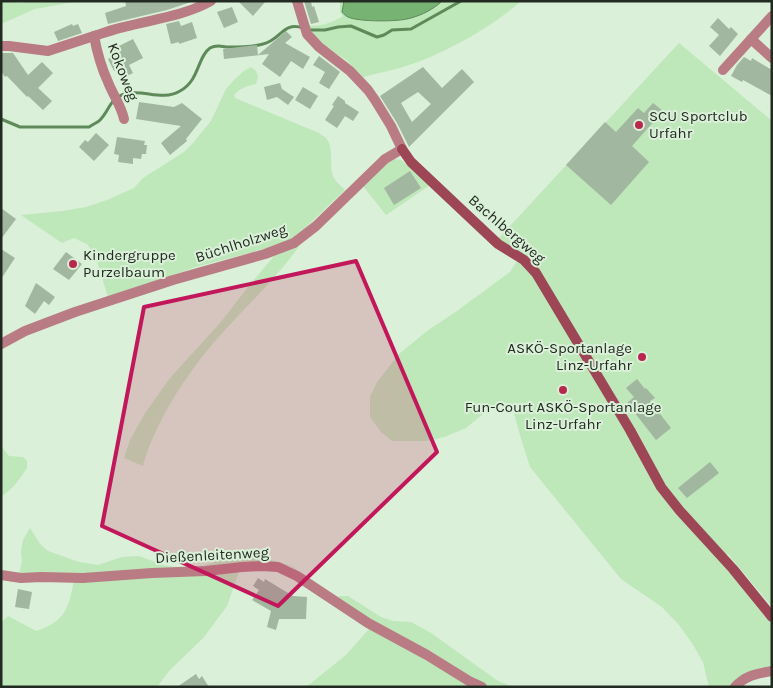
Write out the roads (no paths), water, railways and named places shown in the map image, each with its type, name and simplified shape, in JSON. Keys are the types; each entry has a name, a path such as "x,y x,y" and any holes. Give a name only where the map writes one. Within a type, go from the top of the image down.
{"street":[{"name":"Kokoweg","path":"1,46 48,51 125,26 188,11 211,1"},
{"name":"Bachlbergweg","path":"297,1 307,34 315,44 346,67 368,90 411,162 498,244 524,260 536,273 627,425 661,487 772,616"},
{"path":"723,70 772,16"},
{"name":"Kokoweg","path":"94,36 102,67 124,119"},
{"path":"751,39 772,58"},
{"name":"Büchlholzweg","path":"3,339 75,312 173,280 294,244 316,226 385,159 402,149"},
{"name":"Dießenleitenweg","path":"1,575 21,578 83,578 206,571 242,566 278,567 297,576 368,623 482,687"},
{"path":"734,687 748,676 772,671"}],"waterway":[{"path":"309,30 325,30 351,26 377,37 392,30 411,29 461,1"},
{"path":"1,119 20,127 89,127 99,121 115,99 124,94 166,95 180,91 191,81 203,57 210,48 217,46 242,47 259,45 269,42 291,27 303,28"}],"place":[{"name":"SCU Sportclub Urfahr","path":"639,125"},
{"name":"Kindergruppe Purzelbaum","path":"73,264"},
{"name":"ASKÖ-Sportanlage Linz-Urfahr","path":"642,357"},
{"name":"Fun-Court ASKÖ-Sportanlage Linz-Urfahr","path":"563,390"}]}
